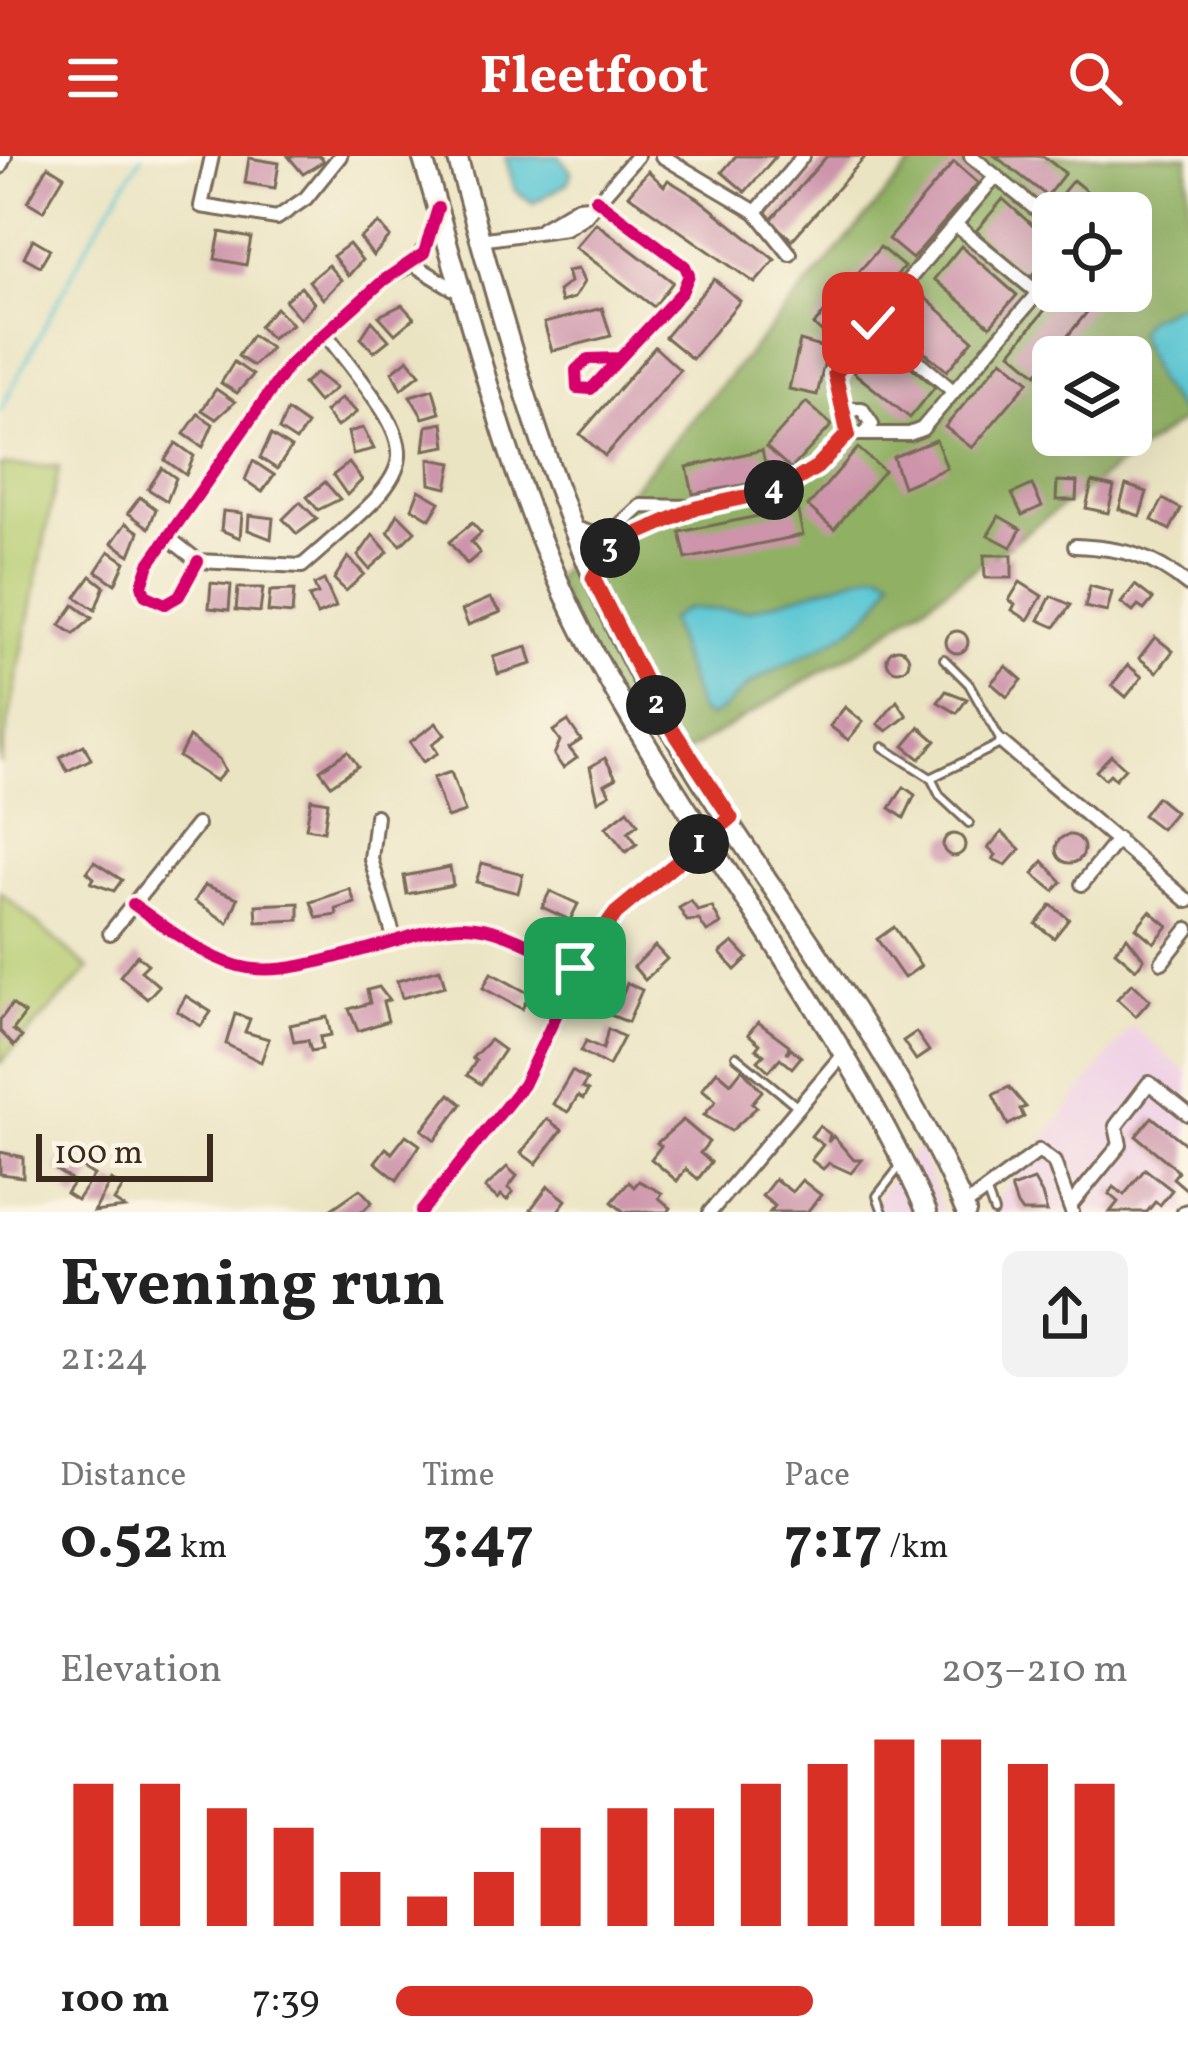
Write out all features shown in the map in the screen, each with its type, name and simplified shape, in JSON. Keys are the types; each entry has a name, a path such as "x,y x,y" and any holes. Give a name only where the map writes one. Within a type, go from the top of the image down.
{"main road":[{"path":"422,156 520,482 588,643 845,1051 927,1212"},
{"path":"457,156 528,410 593,578 656,704 868,1023 964,1209"}],"street":[{"path":"0,167 5,156"},
{"path":"212,156 201,206 277,218 306,198 340,156"},
{"path":"480,240 565,228 585,216 592,202 638,156"},
{"path":"662,156 756,212 790,254"},
{"path":"756,212 803,156"},
{"path":"971,156 1032,207"},
{"path":"848,434 835,374 995,177"},
{"path":"592,202 685,266 689,275 682,292 591,389 577,388 576,370 588,358 620,358"},
{"path":"198,561 176,600 165,604 146,595 143,576 289,365 384,280 413,264 431,239 438,208"},
{"path":"957,226 1032,287"},
{"path":"413,264 449,282 464,298"},
{"path":"571,526 609,542 696,508 781,489 817,467 848,434 909,434 922,429 1032,299"},
{"path":"873,323 953,391"},
{"path":"170,538 198,561 302,566 390,488 398,470 397,430 325,332"},
{"path":"843,418 848,409 862,410 872,424 864,433"},
{"path":"593,578 609,542 641,506 696,508"},
{"path":"1075,546 1119,548 1149,557 1188,585"},
{"path":"1002,743 1188,901"},
{"path":"376,816 371,859 395,941"},
{"path":"421,1212 523,1085 575,968 616,913 731,818"},
{"path":"110,933 197,824"},
{"path":"1082,884 1118,838"},
{"path":"133,904 205,956 255,970 297,969 445,927 479,927 575,968"},
{"path":"1162,962 1188,928"},
{"path":"710,1212 845,1051"},
{"path":"1071,1209 1120,1144 1116,1126 1149,1083 1188,1114"},
{"path":"964,1209 1039,1151 1054,1162 1071,1209"}],"lane":[{"path":"932,778 1002,743 969,684 944,659"},
{"path":"883,747 932,778 940,796 969,824"},
{"path":"736,1056 798,1107"},
{"path":"884,1212 877,1196 904,1162"},
{"path":"986,1190 994,1212"}],"shaded area":[{"path":"1132,1026 1188,1073 1188,1212 987,1212"},
{"path":"920,1146 942,1212 865,1212"}],"green space":[{"path":"919,156 1188,156 1188,416 1152,442 1152,336 1032,336 1032,456 1132,456 872,642 674,759 598,680 554,579"},
{"path":"0,465 59,467 0,765"},
{"path":"0,892 89,969 0,1063"}],"water":[{"path":"505,156 560,156 571,172 568,183 533,203 515,190"},
{"path":"1188,300 1188,424 1157,382 1152,370 1152,336 1137,332 1147,318"},
{"path":"879,571 893,577 882,598 851,629 752,683 714,715 708,717 699,710 669,620 685,609 749,610"}],"building":[{"path":"288,156 319,156 324,161 303,174"},
{"path":"736,156 776,156 745,192 722,172"},
{"path":"827,156 866,156 792,240 770,221"},
{"path":"995,156 1043,156 1065,173 1050,192 1042,192"},
{"path":"249,158 279,163 275,188 245,183"},
{"path":"954,162 978,183 912,259 888,239"},
{"path":"48,166 64,176 43,211 28,202"},
{"path":"648,171 664,186 668,180 699,199 775,260 755,283 628,195"},
{"path":"1073,180 1089,192 1063,192"},
{"path":"1003,199 1032,225 1032,276 1030,278 976,231"},
{"path":"379,223 390,237 373,256 360,238"},
{"path":"596,223 673,282 654,307 575,247"},
{"path":"220,232 251,238 246,265 215,259"},
{"path":"33,239 50,249 40,266 24,257"},
{"path":"349,244 362,260 348,276 333,256"},
{"path":"961,246 1017,295 990,326 934,279"},
{"path":"880,247 904,267 835,344 814,325"},
{"path":"328,265 341,280 323,299 309,281"},
{"path":"578,269 584,282 574,298 561,302 558,291 570,282 567,271"},
{"path":"714,279 740,301 692,359 665,337"},
{"path":"301,287 314,303 300,319 285,300"},
{"path":"921,294 973,340 947,371 893,326"},
{"path":"402,305 414,318 395,334 379,316"},
{"path":"276,308 292,324 271,338 259,326"},
{"path":"602,308 611,336 552,351 544,323"},
{"path":"1043,312 1087,312 1068,336 1032,336 1032,370 1011,352"},
{"path":"372,321 389,340 374,352 361,338"},
{"path":"252,335 271,348 253,366 238,356"},
{"path":"880,340 935,387 910,418 853,372"},
{"path":"800,341 828,349 817,395 789,389"},
{"path":"655,347 680,370 605,456 580,434"},
{"path":"408,359 420,374 401,389 392,372"},
{"path":"1002,359 1029,381 972,448 945,427"},
{"path":"234,362 253,375 237,393 221,383"},
{"path":"316,373 336,388 318,402 303,384"},
{"path":"216,389 235,402 216,419 202,410"},
{"path":"433,389 440,413 423,418 410,396"},
{"path":"341,398 357,412 337,427 325,412"},
{"path":"806,402 832,425 791,469 766,447"},
{"path":"287,411 307,425 296,441 279,430"},
{"path":"198,414 213,424 203,447 184,434"},
{"path":"443,423 446,446 424,450 427,426"},
{"path":"363,428 374,449 353,454 348,432"},
{"path":"271,435 291,448 277,469 260,458"},
{"path":"936,440 947,468 903,487 893,457"},
{"path":"176,443 194,456 186,475 165,460"},
{"path":"858,448 884,471 834,529 808,506"},
{"path":"762,450 769,480 693,494 687,467"},
{"path":"429,459 452,463 447,488 430,484"},
{"path":"253,461 274,475 262,492 245,480"},
{"path":"349,463 362,480 347,495 333,475"},
{"path":"162,468 176,478 167,501 148,489"},
{"path":"1057,481 1077,482 1076,500 1056,500"},
{"path":"325,482 340,499 318,510 307,497"},
{"path":"1092,482 1114,487 1108,513 1086,508"},
{"path":"1032,485 1042,506 1022,515 1012,494"},
{"path":"1126,485 1147,492 1140,516 1119,509"},
{"path":"419,490 440,502 430,519 412,508"},
{"path":"140,497 156,509 149,528 128,513"},
{"path":"1163,499 1181,509 1170,530 1152,520"},
{"path":"300,502 317,519 297,534 283,519"},
{"path":"797,508 803,535 686,559 680,532"},
{"path":"223,511 242,513 240,538 221,530"},
{"path":"398,514 415,531 401,545 388,532"},
{"path":"249,515 273,518 271,539 248,530"},
{"path":"999,516 1021,529 1011,547 988,535"},
{"path":"126,523 139,532 130,555 112,543"},
{"path":"472,523 481,533 471,542 480,553 467,564 449,542"},
{"path":"373,535 388,552 369,569 358,556"},
{"path":"109,551 125,562 115,584 96,571"},
{"path":"984,555 1012,555 1012,578 985,578"},
{"path":"348,557 364,574 346,591 334,579"},
{"path":"91,576 104,586 95,610 76,597"},
{"path":"324,580 336,607 317,615 309,597 318,594 314,585"},
{"path":"1020,582 1042,596 1028,620 1012,610 1015,604 1009,600"},
{"path":"211,583 231,585 229,610 209,608"},
{"path":"1135,585 1153,599 1144,610 1138,606 1133,612 1121,603"},
{"path":"1090,586 1112,592 1107,612 1085,607"},
{"path":"238,588 263,588 260,612 236,610"},
{"path":"294,590 292,614 268,612 270,591"},
{"path":"1051,596 1071,605 1055,627 1039,620"},
{"path":"490,598 501,612 468,625 462,610"},
{"path":"74,605 92,618 74,634 60,625"},
{"path":"957,631 968,642 957,653 946,642"},
{"path":"1155,637 1173,651 1157,672 1139,658"},
{"path":"527,647 532,664 498,674 493,657"},
{"path":"898,649 909,660 898,671 887,660"},
{"path":"1128,665 1142,677 1126,697 1112,685"},
{"path":"1006,666 1022,680 1007,697 991,683"},
{"path":"946,691 967,699 957,713 938,702"},
{"path":"897,701 907,716 887,731 878,724"},
{"path":"845,707 863,722 848,740 830,726"},
{"path":"568,721 581,740 569,748 577,758 563,768 554,755 560,741 553,731"},
{"path":"436,723 445,735 432,744 438,753 423,762 410,742"},
{"path":"920,727 936,741 920,759 904,746"},
{"path":"189,737 219,759 225,771 216,781 179,757"},
{"path":"84,745 91,759 67,771 60,757"},
{"path":"348,751 358,766 331,785 320,770"},
{"path":"1111,755 1125,768 1115,779 1110,774 1105,779 1096,771"},
{"path":"605,758 616,778 605,784 610,794 598,801 590,767"},
{"path":"451,772 465,812 447,818 433,778"},
{"path":"904,787 915,795 904,818 890,808"},
{"path":"1157,797 1175,812 1161,829 1143,815"},
{"path":"311,799 328,802 324,831 306,828"},
{"path":"628,810 638,824 628,832 637,844 626,852 606,827"},
{"path":"1002,832 1020,849 1006,865 993,859 996,855 988,848"},
{"path":"954,834 965,845 954,856 943,845"},
{"path":"1070,835 1080,839 1084,849 1080,859 1070,863 1060,859 1056,849 1060,839"},
{"path":"1043,861 1062,882 1054,891 1033,874"},
{"path":"94,862 122,880 114,891 91,883 94,878 87,872"},
{"path":"482,863 523,874 518,893 476,882"},
{"path":"450,867 453,885 407,894 404,876"},
{"path":"205,885 238,898 228,923 195,901"},
{"path":"350,889 355,903 336,909 337,915 317,918 311,902"},
{"path":"550,891 578,904 570,920 542,907"},
{"path":"691,901 698,911 712,907 721,924 707,932 699,920 687,921 679,908"},
{"path":"299,903 299,920 257,922 256,905"},
{"path":"1051,905 1069,919 1054,938 1036,924"},
{"path":"1150,911 1168,926 1154,943 1136,928"},
{"path":"894,927 921,966 904,978 877,939"},
{"path":"1127,937 1144,959 1136,969 1115,951"},
{"path":"733,942 748,958 735,970 720,953"},
{"path":"655,946 667,959 645,980 634,967"},
{"path":"137,955 148,964 141,971 159,986 147,999 120,976"},
{"path":"440,969 445,986 402,998 397,981"},
{"path":"491,973 530,994 522,1009 483,988"},
{"path":"627,983 642,990 628,1022 600,1011 606,998 619,1003"},
{"path":"1132,983 1150,1000 1136,1016 1117,999"},
{"path":"379,987 389,1000 383,1002 388,1021 358,1031 349,1009 370,1003 367,990"},
{"path":"186,996 211,1012 201,1026 177,1011"},
{"path":"12,1004 25,1014 13,1030 22,1037 14,1046 0,1031 0,1020"},
{"path":"235,1014 250,1019 245,1032 269,1039 261,1062 226,1044"},
{"path":"327,1017 331,1035 320,1037 322,1049 311,1051 308,1040 294,1042 290,1025"},
{"path":"758,1022 789,1045 787,1053 791,1048 801,1057 792,1068 780,1058 769,1071 758,1061 764,1055 756,1049 760,1044 748,1034"},
{"path":"608,1029 624,1037 609,1066 581,1051 586,1041 603,1049"},
{"path":"916,1032 929,1051 916,1060 903,1041"},
{"path":"490,1040 504,1050 481,1084 467,1075 476,1061 472,1058"},
{"path":"742,1069 762,1091 752,1103 757,1107 731,1131 704,1115 716,1101 702,1089 717,1071 731,1083"},
{"path":"572,1071 587,1080 582,1088 588,1091 583,1099 578,1096 568,1112 553,1104"},
{"path":"1009,1087 1026,1107 1020,1109 1024,1117 1008,1125 993,1095"},
{"path":"450,1094 462,1104 435,1140 422,1130"},
{"path":"1152,1117 1188,1146 1188,1191 1173,1178 1178,1172 1173,1166 1136,1136"},
{"path":"547,1119 562,1130 536,1164 521,1153"},
{"path":"683,1120 709,1142 700,1153 711,1162 698,1179 686,1169 677,1181 651,1159 661,1146 657,1143"},
{"path":"819,1126 830,1134 828,1142 833,1136 854,1160 862,1160 851,1173 829,1163 823,1169 811,1160 823,1145 811,1136"},
{"path":"406,1135 420,1145 397,1180 375,1162 386,1148 392,1153"},
{"path":"0,1152 23,1157 23,1177 0,1174"},
{"path":"64,1157 94,1175 77,1200 66,1193 74,1182 56,1170"},
{"path":"507,1167 517,1176 508,1188 513,1192 507,1200 501,1195 498,1199 485,1188"},
{"path":"1145,1169 1172,1190 1160,1205 1155,1202 1147,1212 1110,1212 1118,1202 1109,1194 1114,1187 1124,1195"},
{"path":"775,1179 792,1192 802,1180 821,1195 807,1212 770,1212 775,1206 762,1196"},
{"path":"111,1180 123,1187 114,1201 125,1208 94,1212"},
{"path":"1034,1180 1047,1212 1022,1212 1017,1205 1011,1188"},
{"path":"639,1181 662,1193 659,1198 671,1208 668,1212 624,1212 612,1202 629,1182 634,1187"},
{"path":"548,1186 566,1200 557,1212 535,1212 531,1209"},
{"path":"360,1189 372,1202 362,1212 327,1212"}],"waterway":[{"path":"0,411 93,234 142,156"}],"cycle path":[{"path":"596,199 685,266 689,275 682,292 591,389 577,388 576,370 588,359 620,358"},
{"path":"198,561 179,596 165,604 145,595 142,585 149,564 289,365 384,280 424,253 438,208"},
{"path":"421,1212 523,1085 592,940 616,913 731,818"},
{"path":"133,904 200,949 249,968 303,965 463,926 506,935 575,968"}],"route":[{"path":"575,968 616,913 731,818 656,704 593,578 598,564 612,545 627,537 696,508 781,489 817,467 848,434 835,374 873,323"}]}
